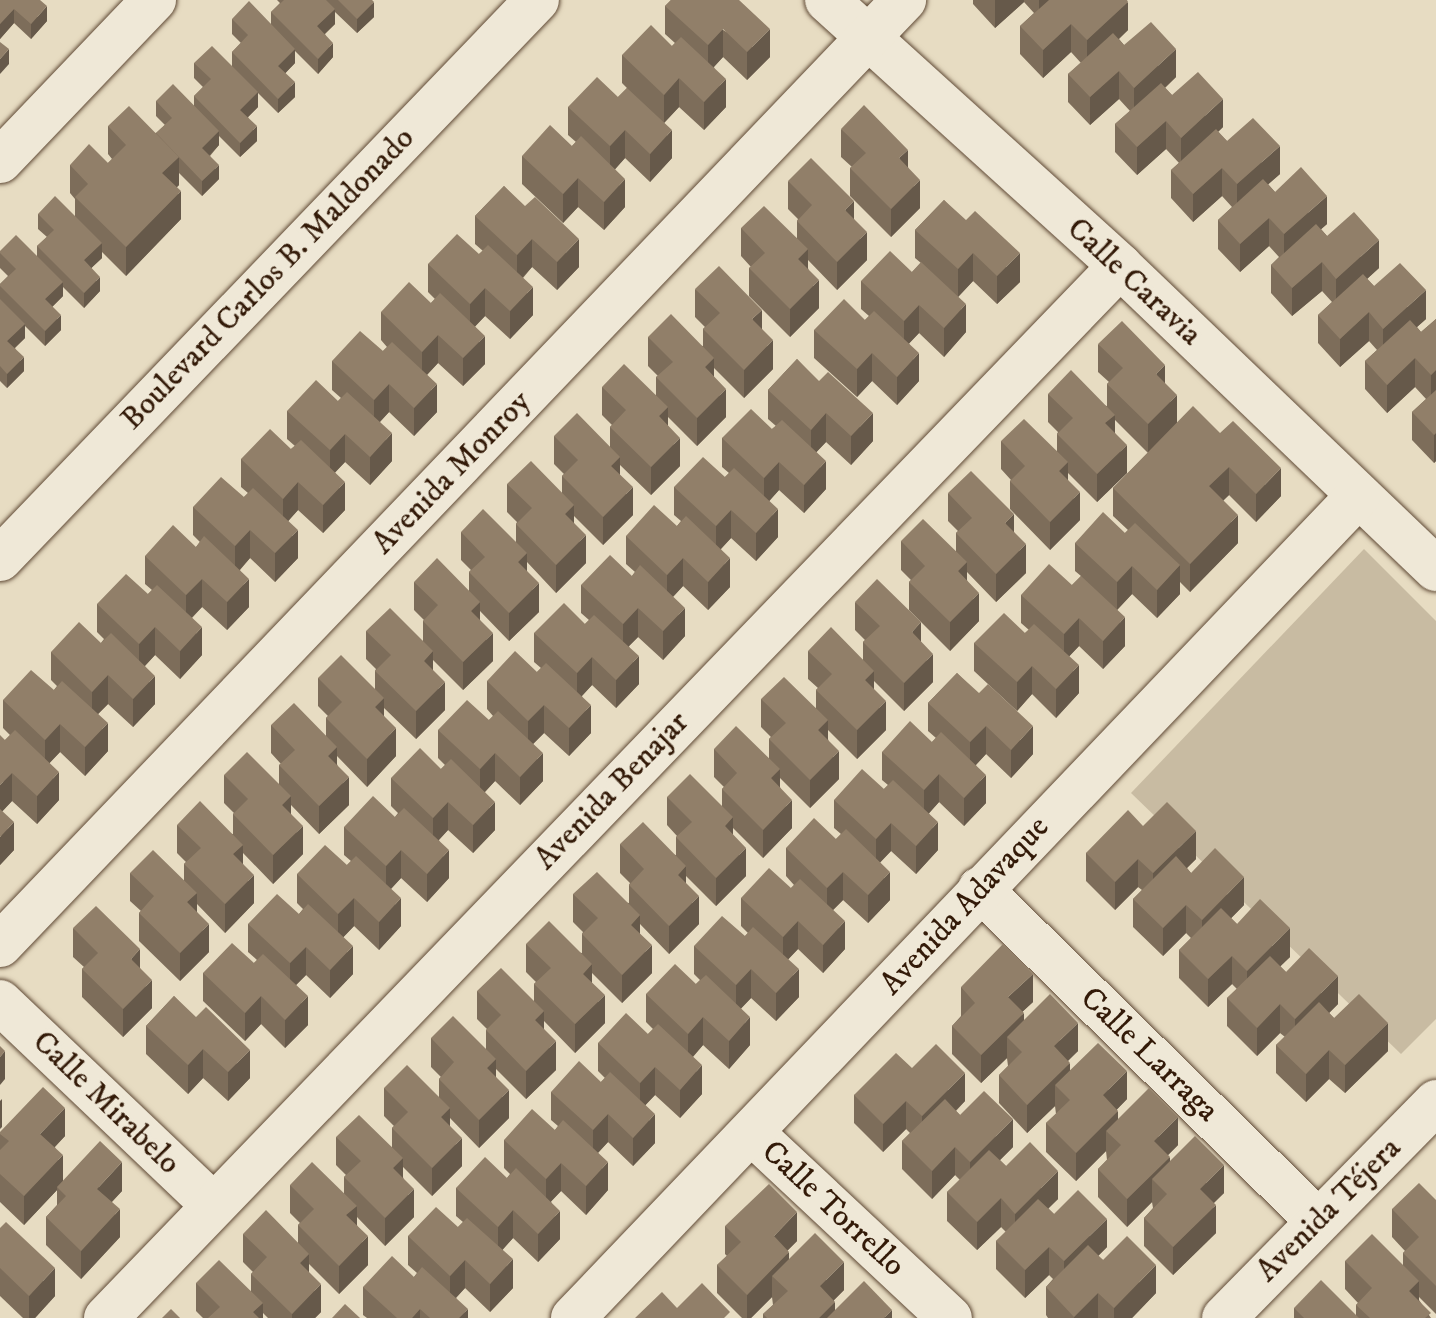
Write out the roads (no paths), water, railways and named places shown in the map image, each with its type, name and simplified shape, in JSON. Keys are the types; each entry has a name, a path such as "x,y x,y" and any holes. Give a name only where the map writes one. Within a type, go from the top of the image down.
{"street":[{"path":"0,161 154,0"},
{"name":"Boulevard Carlos B. Maldonado","path":"0,559 537,0"},
{"name":"Calle Caravia","path":"827,0 1120,266 1436,569"},
{"name":"Avenida Monroy","path":"0,945 904,0"},
{"name":"Avenida Benajar","path":"106,1318 212,1204 1120,266"},
{"name":"Avenida Adavaque","path":"573,1318 1358,496"},
{"name":"Calle Larraga","path":"980,889 1318,1221"},
{"name":"Calle Mirabelo","path":"0,1002 212,1204"},
{"name":"Avenida Téjera","path":"1224,1318 1436,1102"},
{"name":"Calle Torrello","path":"752,1133 950,1318"}]}
